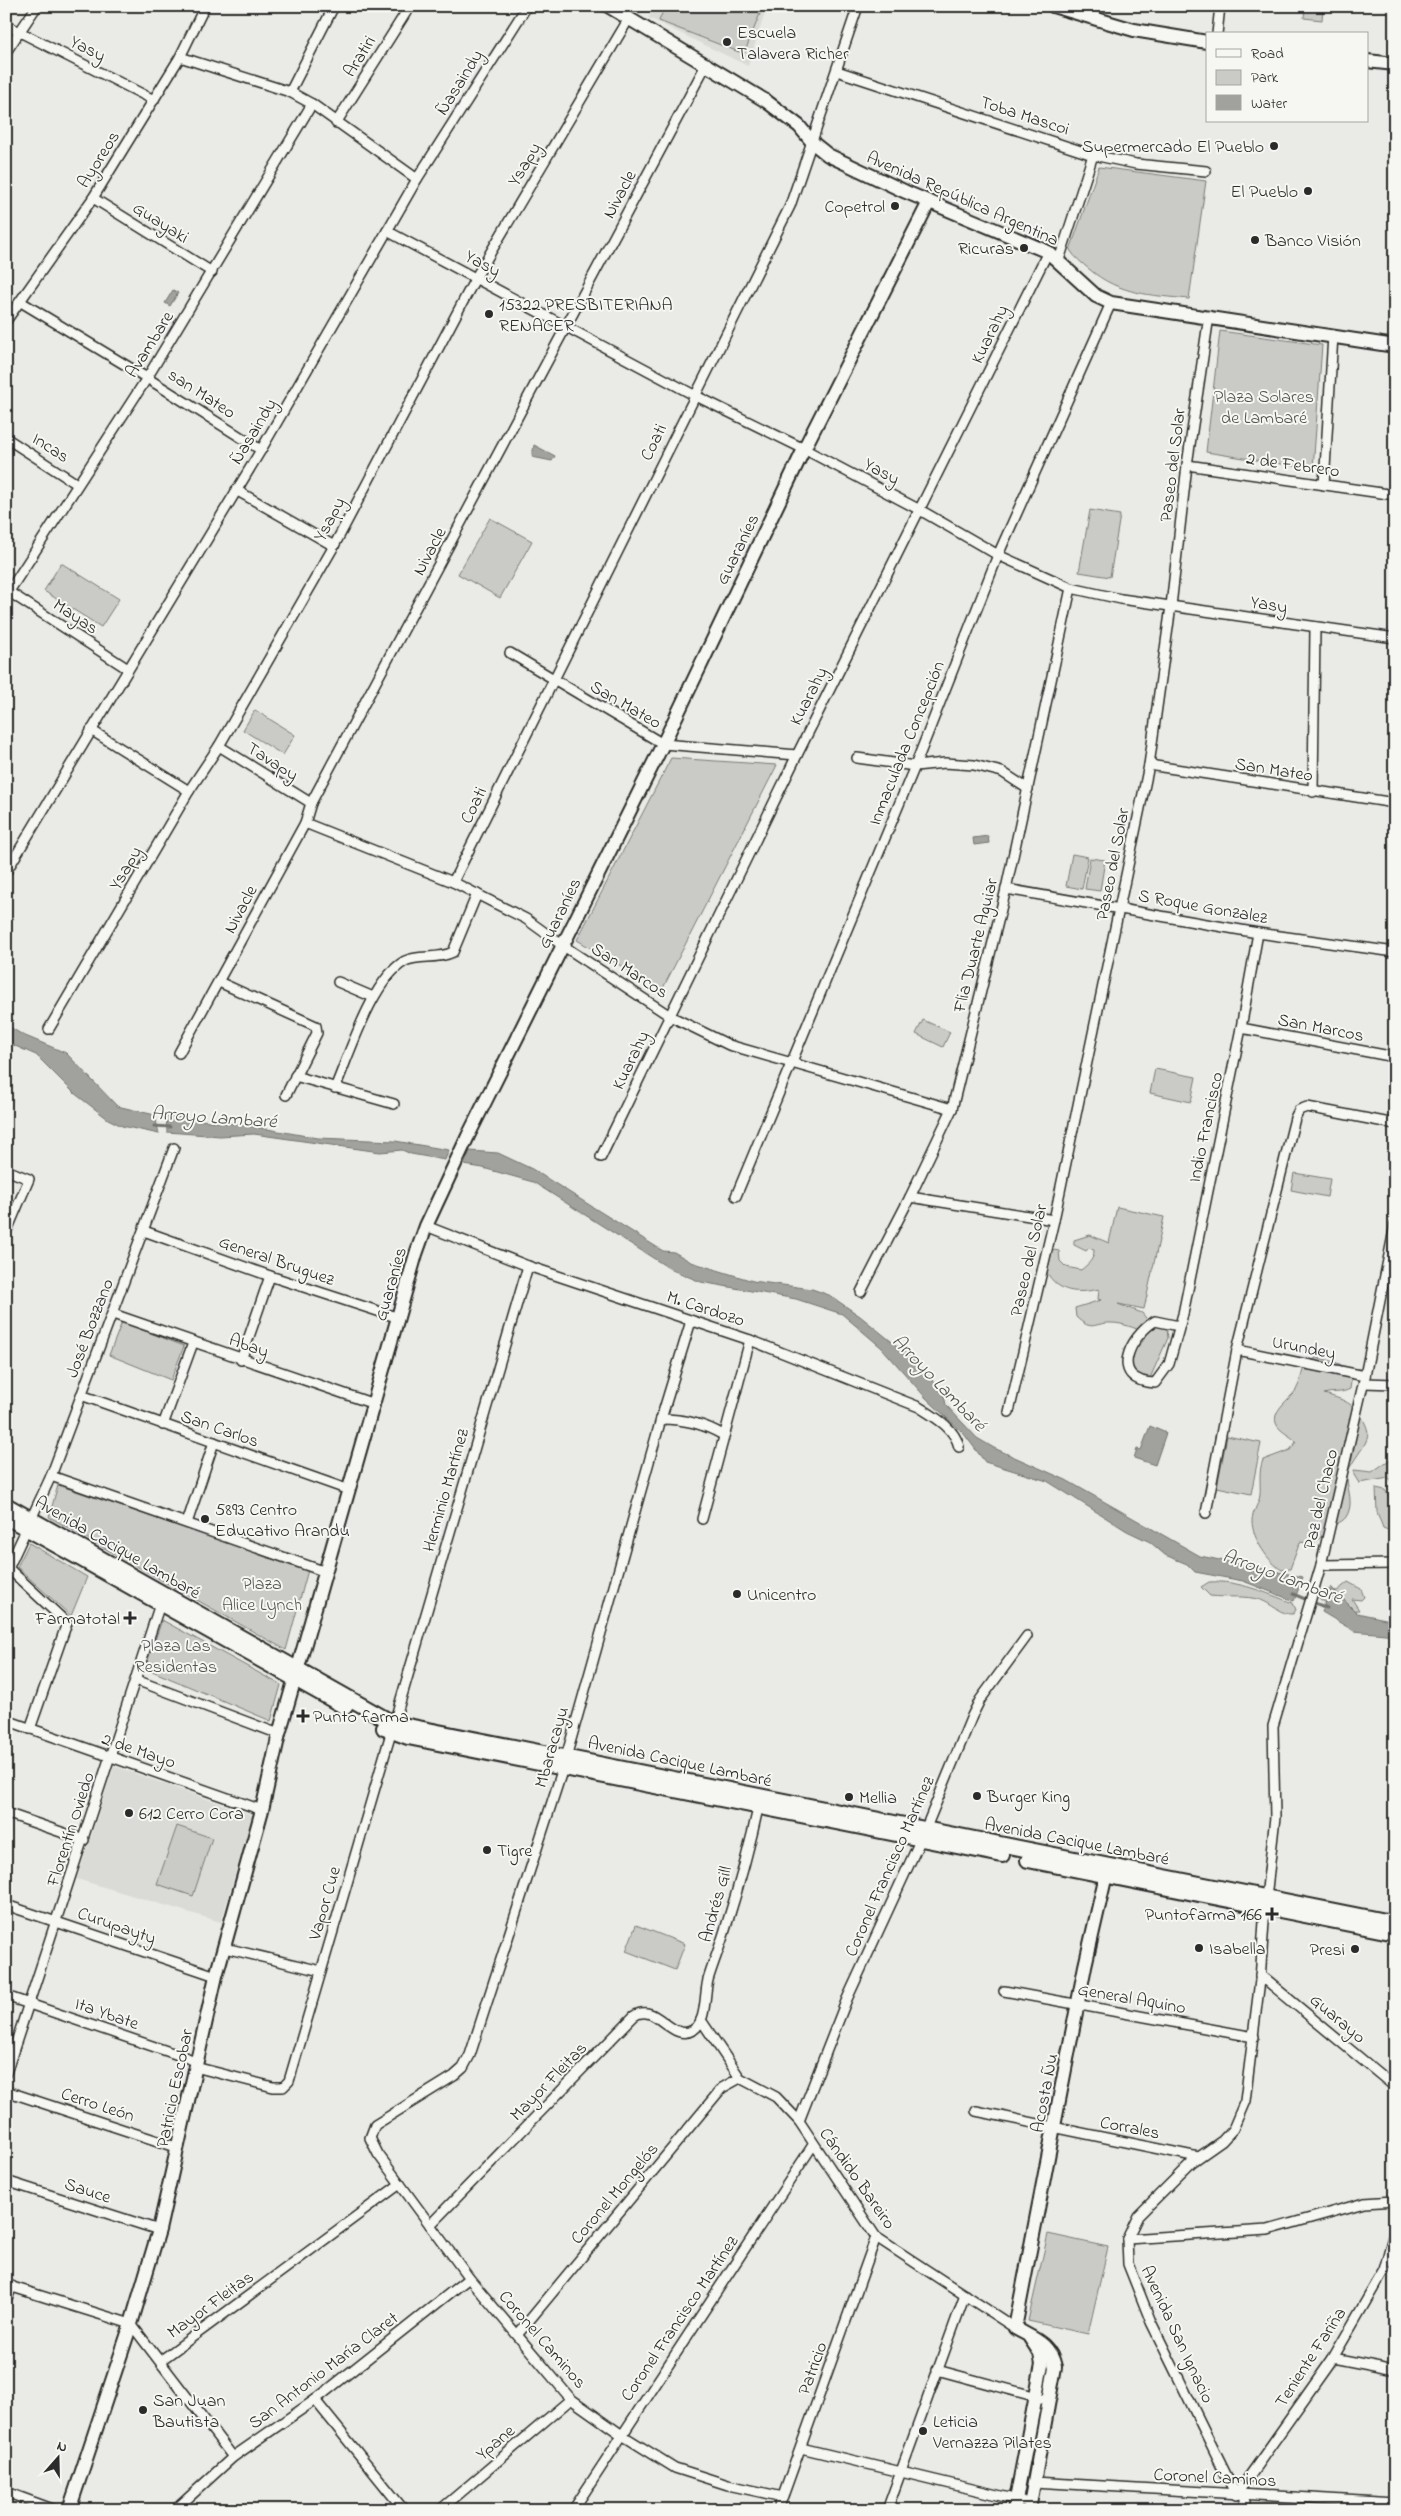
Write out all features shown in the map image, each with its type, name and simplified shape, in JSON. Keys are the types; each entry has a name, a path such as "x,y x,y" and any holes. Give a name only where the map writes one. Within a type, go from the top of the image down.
{"main road":[{"name":"Avenida Cacique Lambaré","path":"6,1505 29,1524 392,1728 1266,1902 1395,1923"},
{"name":"Avenida Cacique Lambaré","path":"6,1517 29,1524"},
{"name":"Avenida Cacique Lambaré","path":"1266,1902 1395,1933"}],"street":[{"path":"6,52 37,6"},
{"name":"Ayoreos","path":"6,321 22,302 92,198 154,100 180,57 205,6"},
{"path":"290,92 334,6"},
{"name":"Aratiri","path":"336,122 410,6"},
{"name":"Ñasaindy","path":"6,872 261,450 417,180 527,6"},
{"name":"Avenida República Argentina","path":"608,6 628,20 707,64 766,101 799,126 813,143 828,155 929,202 1048,252 1059,260 1096,296 1111,303 1209,316 1395,346"},
{"name":"Coati","path":"453,882 694,395 790,206 858,6"},
{"path":"1053,6 1134,30 1206,42"},
{"path":"1217,32 1220,6"},
{"name":"Ysapy","path":"49,1029 189,791 218,746 334,546 476,277 628,20"},
{"name":"Yasy","path":"6,25 154,100"},
{"path":"180,57 290,92 312,104 417,180"},
{"path":"1368,61 1395,64"},
{"name":"Nivacle","path":"179,1053 305,823 311,803 707,64"},
{"name":"Toba Mascoi","path":"837,71 1093,155 1136,164 1206,170"},
{"name":"Avambare","path":"7,593 147,378 312,104"},
{"path":"1059,260 1093,155"},
{"name":"Guayaki","path":"92,198 212,272"},
{"name":"Guaraníes","path":"296,1675 416,1254 426,1226 468,1136 663,744 804,449 929,202"},
{"name":"Yasy","path":"387,231 694,395 804,449 920,510 998,555 1071,588 1121,599 1395,638"},
{"name":"Kuarahy","path":"601,1157 797,755 1048,252"},
{"name":"san Mateo","path":"22,302 261,450"},
{"name":"Inmaculada Concepción","path":"736,1196 790,1061 915,766 998,555 1111,303"},
{"name":"Paseo del Solar","path":"1009,1412 1054,1220 1149,765 1171,606 1187,465 1209,316"},
{"path":"1324,485 1333,335"},
{"name":"Incas","path":"6,438 77,484"},
{"name":"2 de Febrero","path":"1187,465 1395,495"},
{"path":"236,490 334,546"},
{"name":"Flia Duarte Aguiar","path":"861,1292 910,1197 952,1109 1006,889 1071,588"},
{"name":"Mayas","path":"7,593 128,669"},
{"path":"1313,792 1315,628"},
{"name":"San Mateo","path":"510,654 663,744 797,755"},
{"path":"91,730 189,791"},
{"name":"Tavapy","path":"218,746 311,803"},
{"path":"858,758 915,766 945,762 974,765 1002,772 1028,789"},
{"name":"San Mateo","path":"1149,765 1313,792 1395,803"},
{"name":"San Marcos","path":"305,823 453,882 526,919 670,1016 729,1045 952,1109"},
{"name":"S Roque Gonzalez","path":"1006,889 1258,933 1395,952"},
{"path":"335,1088 373,997 392,969 407,960 445,957 453,952 477,894"},
{"name":"Indio Francisco","path":"1180,1326 1154,1321 1138,1335 1131,1348 1126,1366 1133,1379 1155,1382 1162,1376 1169,1364 1180,1326 1241,1028 1258,933"},
{"path":"219,982 316,1026 316,1033 286,1095"},
{"path":"338,982 373,997"},
{"name":"San Marcos","path":"1241,1028 1395,1057"},
{"path":"295,1076 394,1104"},
{"path":"1206,1513 1237,1350 1299,1110 1307,1107 1395,1124"},
{"name":"José Bozzano","path":"7,1571 51,1476 174,1148"},
{"path":"6,1170 29,1178 6,1233"},
{"path":"910,1197 1054,1220"},
{"name":"Paz del Chaco","path":"1266,1902 1275,1818 1273,1726 1301,1625 1320,1569 1392,1255 1395,1225"},
{"name":"M. Cardozo","path":"426,1226 528,1266 750,1340 919,1407 937,1418 952,1432 957,1438 959,1447"},
{"name":"General Bruguez","path":"144,1230 270,1276 399,1318"},
{"name":"Herminio Martínez","path":"392,1728 528,1266"},
{"path":"241,1360 270,1276"},
{"name":"Abay","path":"113,1314 241,1360 374,1404"},
{"name":"Mbaracayu","path":"371,2133 375,2125 463,2068 470,2055 564,1762 661,1419 691,1321"},
{"path":"702,1519 750,1340"},
{"path":"163,1425 193,1343"},
{"name":"Urundey","path":"1237,1350 1364,1379 1395,1384"},
{"name":"San Carlos","path":"81,1395 349,1490"},
{"path":"661,1419 684,1419 707,1426 723,1435"},
{"path":"187,1523 214,1442"},
{"path":"51,1476 326,1572"},
{"path":"1320,1569 1395,1564"},
{"path":"7,1571 67,1624 30,1729"},
{"name":"Florentín Oviedo","path":"6,2073 84,1840 161,1598"},
{"name":"Coronel Francisco Martínez","path":"799,2121 847,1999 923,1834 980,1700 1027,1636"},
{"name":"Patricio Escobar","path":"69,2510 131,2324 159,2230 179,2148 216,1976 262,1810 279,1734 296,1675"},
{"path":"136,1680 279,1734"},
{"name":"2 de Mayo","path":"6,1720 262,1810"},
{"name":"Vapor Cue","path":"280,2088 289,2081 392,1728"},
{"name":"Andrés Gill","path":"701,2020 708,1981 726,1928 760,1802"},
{"path":"6,1813 84,1840"},
{"name":"Acosta Ñu","path":"1015,2328 1106,1870"},
{"path":"1126,2239 1138,2216 1198,2157 1222,2141 1233,2130 1245,2100 1254,2037 1266,1902"},
{"name":"Curupayty","path":"6,1905 216,1976"},
{"path":"225,1948 321,1971"},
{"name":"Guarayo","path":"1260,1975 1395,2087"},
{"name":"General Aquino","path":"1004,1991 1254,2037"},
{"name":"Ita Ybate","path":"6,1996 196,2064 280,2088"},
{"name":"Mayor Fleitas","path":"430,2225 634,2016 642,2012 651,2014 671,2027 683,2032 692,2030 701,2020"},
{"name":"Cándido Bareiro","path":"701,2020 740,2078 776,2097 799,2121 876,2237 1015,2328"},
{"name":"Coronel Mongelós","path":"518,2334 722,2088 740,2078"},
{"name":"Cerro León","path":"6,2091 179,2148"},
{"name":"Corrales","path":"976,2111 1055,2129 1198,2157"},
{"name":"Coronel Caminos","path":"371,2133 371,2143 469,2278 571,2399 622,2435 675,2468 728,2486 783,2497"},
{"name":"Coronel Francisco Martínez","path":"573,2510 814,2145"},
{"name":"Sauce","path":"6,2181 159,2230"},
{"name":"Mayor Fleitas","path":"160,2361 400,2184"},
{"path":"1126,2239 1268,2230 1364,2204 1395,2201"},
{"name":"Teniente Fariña","path":"1239,2495 1333,2358 1384,2270 1395,2229"},
{"name":"Patricio","path":"778,2510 876,2237"},
{"name":"Avenida San Ignacio","path":"1126,2239 1128,2264 1152,2322 1247,2510"},
{"name":"San Antonio María Claret","path":"176,2510 233,2457 315,2400 469,2278"},
{"path":"6,2302 9,2286 131,2324 233,2457"},
{"path":"886,2510 965,2295"},
{"path":"801,2448 1015,2505 1030,2506 1055,2367 1053,2357 1040,2341 1015,2328"},
{"path":"1015,2505 1042,2358 1028,2336"},
{"path":"1333,2358 1395,2370"},
{"path":"937,2370 1049,2400"},
{"name":"Ypane","path":"440,2510 571,2399"},
{"path":"315,2400 404,2510"},
{"name":"Coronel Caminos","path":"1034,2482 1395,2503"},
{"path":"6,2492 55,2510"}],"shaded area":[{"name":"Escuela Talavera Richer","path":"653,6 767,6 748,66 649,18"},
{"path":"114,1766 252,1815 221,1922 77,1879"}],"green space":[{"name":"Escuela Talavera Richer","path":"665,6 763,6 744,54 659,21"},
{"path":"1305,6 1323,6 1322,20 1304,18"},
{"path":"1099,167 1206,181 1189,299 1124,289 1101,278 1076,258 1070,250"},
{"name":"Plaza Solares de Lambaré","path":"1220,331 1322,345 1313,469 1206,452"},
{"path":"1090,510 1120,515 1110,577 1079,572"},
{"path":"490,518 532,541 500,598 458,574"},
{"path":"61,563 119,599 101,627 44,591"},
{"path":"255,710 295,735 283,755 243,730"},
{"path":"671,758 777,765 662,990 577,940"},
{"path":"1072,854 1088,857 1082,889 1066,886"},
{"path":"1090,858 1105,860 1100,891 1085,889"},
{"path":"923,1020 950,1032 943,1047 916,1034"},
{"path":"1155,1069 1196,1077 1191,1102 1150,1093"},
{"path":"1294,1173 1330,1179 1327,1197 1291,1190"},
{"path":"1117,1207 1164,1217 1144,1309 1118,1304 1142,1313 1149,1322 1167,1328 1168,1338 1150,1378 1140,1378 1128,1370 1133,1352 1143,1341 1144,1332 1133,1327 1112,1323 1094,1326 1086,1325 1076,1317 1075,1308 1101,1300 1098,1299 1099,1289 1076,1291 1062,1288 1056,1284 1046,1271 1054,1250 1059,1251 1060,1261 1066,1267 1081,1270 1086,1266 1092,1259 1094,1250 1089,1248 1086,1251 1074,1245 1074,1240 1090,1235 1109,1243"},
{"path":"122,1322 184,1346 171,1380 109,1355"},
{"path":"1316,1358 1337,1363 1352,1375 1350,1389 1324,1394 1342,1400 1352,1406 1366,1425 1368,1436 1348,1472 1347,1482 1350,1505 1346,1517 1330,1527 1316,1541 1309,1543 1300,1542 1290,1569 1282,1570 1272,1562 1262,1549 1255,1535 1252,1518 1260,1495 1260,1473 1263,1460 1290,1450 1296,1442 1282,1431 1275,1418 1282,1405 1296,1390 1306,1364"},
{"path":"1227,1436 1261,1443 1251,1494 1217,1487"},
{"path":"1395,1456 1395,1485 1389,1478 1359,1483 1354,1475 1354,1470 1372,1472"},
{"name":"Plaza Alice Lynch","path":"58,1485 308,1570 286,1650 49,1517"},
{"path":"1376,1488 1385,1490 1390,1499 1395,1499 1395,1524 1388,1530 1383,1528 1377,1512"},
{"path":"29,1543 87,1577 71,1616 17,1567"},
{"path":"1209,1582 1231,1583 1252,1588 1293,1603 1296,1610 1293,1614 1289,1614 1255,1598 1210,1596 1201,1587"},
{"path":"1348,1582 1361,1589 1364,1597 1361,1600 1352,1599 1359,1610 1336,1607 1317,1596 1323,1589 1337,1591"},
{"name":"Plaza Las Residentas","path":"162,1620 281,1685 271,1721 145,1668"},
{"path":"177,1826 212,1838 193,1896 157,1884"},
{"path":"636,1925 685,1944 675,1970 626,1951"},
{"path":"1048,2234 1108,2247 1088,2334 1028,2321"},
{"path":"1040,2407 1042,2407 1030,2468 1028,2467"}],"water":[{"path":"173,290 178,293 170,306 165,303"},
{"path":"534,445 555,456 552,461 532,457"},
{"path":"988,836 989,843 974,845 973,838"},
{"path":"6,1025 23,1035 66,1053 117,1106 155,1115 159,1134 122,1126 108,1119 74,1093 36,1055 6,1042"},
{"path":"166,1116 244,1125 318,1138 395,1141 449,1150 445,1160 411,1154 402,1150 380,1152 254,1134 220,1136 167,1132"},
{"path":"470,1151 498,1153 532,1169 663,1251 674,1252 691,1262 753,1281 812,1289 829,1295 860,1316 907,1354 939,1387 944,1395 946,1405 977,1438 994,1448 1066,1480 1200,1556 1303,1577 1294,1601 1243,1581 1195,1572 1187,1564 1165,1555 1150,1542 1127,1531 1047,1481 985,1462 964,1434 926,1398 882,1348 842,1314 796,1299 701,1282 672,1270 533,1182 483,1168 464,1165"},
{"path":"1150,1426 1166,1433 1155,1465 1134,1458 1137,1449 1141,1450"},
{"path":"1331,1587 1357,1613 1395,1621 1395,1635 1354,1631 1322,1612"}],"waterway":[{"name":"Arroyo Lambaré","path":"154,1126 170,1127"},
{"name":"Arroyo Lambaré","path":"1293,1594 1327,1608"}],"place":[{"name":"Escuela Talavera Richer","path":"727,42"},
{"name":"Supermercado El Pueblo","path":"1274,146"},
{"name":"El Pueblo","path":"1308,191"},
{"name":"Copetrol","path":"895,206"},
{"name":"Banco Visión","path":"1255,240"},
{"name":"Ricuras","path":"1024,248"},
{"name":"15322 PRESBITERIANA RENACER","path":"489,314"},
{"name":"5893 Centro Educativo Arandu","path":"205,1519"},
{"name":"Unicentro","path":"737,1594"},
{"name":"Farmatotal","path":"130,1618"},
{"name":"Punto farma","path":"303,1716"},
{"name":"Burger King","path":"977,1796"},
{"name":"Mellia","path":"849,1797"},
{"name":"612 Cerro Cora","path":"129,1813"},
{"name":"Tigre","path":"487,1850"},
{"name":"Puntofarma 166","path":"1272,1914"},
{"name":"Isabella","path":"1199,1948"},
{"name":"Presi","path":"1355,1949"},
{"name":"San Juan Bautista","path":"143,2410"},
{"name":"Leticia Vernazza Pilates","path":"923,2431"}]}
